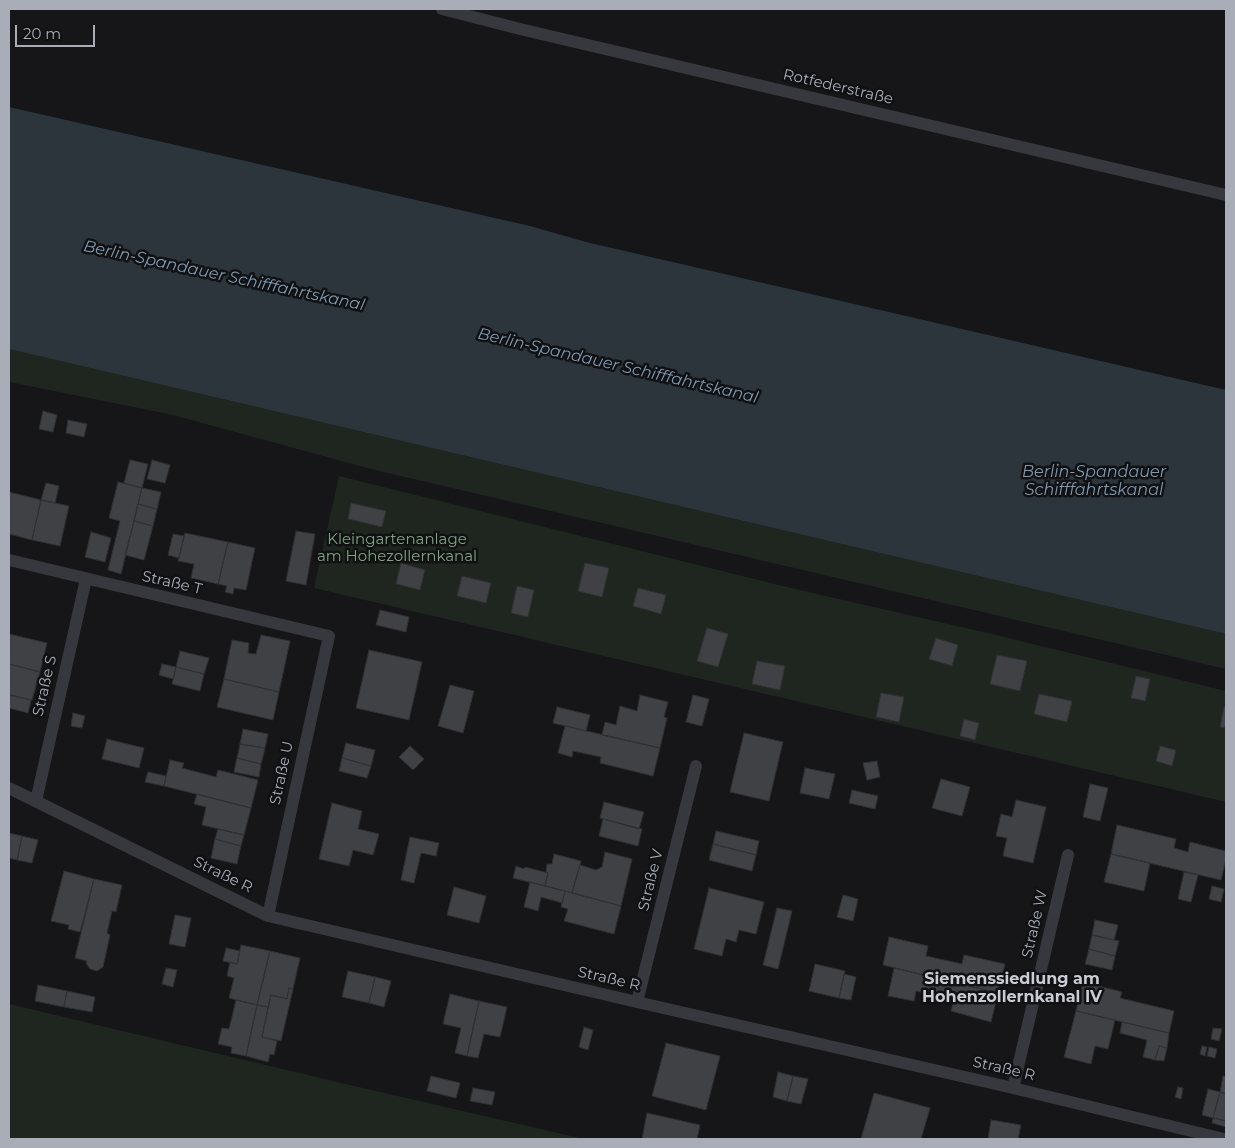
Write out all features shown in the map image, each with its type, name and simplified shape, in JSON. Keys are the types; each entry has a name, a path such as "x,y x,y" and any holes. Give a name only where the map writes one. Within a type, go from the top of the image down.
{"lane":[{"name":"Rotfederstraße","path":"442,9 540,34 1226,195"},
{"name":"Straße T","path":"9,560 329,636"},
{"name":"Straße S","path":"36,801 86,579"},
{"name":"Straße U","path":"268,916 329,636"},
{"name":"Straße V","path":"637,1002 696,766"},
{"name":"Straße R","path":"9,788 268,916 1014,1088 1224,1139"},
{"name":"Straße W","path":"1014,1088 1068,855"}],"green space":[{"path":"9,349 1226,634 1226,669 371,469 173,415 9,382"},
{"name":"Kleingartenanlage am Hohezollernkanal","path":"339,476 795,589 992,634 1226,691 1226,802 314,588"},
{"path":"9,1004 350,1085 584,1139 9,1139"}],"water":[{"name":"Berlin-Spandauer Schifffahrtskanal","path":"9,107 530,226 586,242 1226,390 1226,634 9,349"}],"building":[{"path":"43,411 57,415 53,432 39,429"},
{"path":"68,420 87,424 84,437 66,433"},
{"path":"130,460 148,464 142,488 124,483"},
{"path":"152,460 170,465 165,483 147,479"},
{"path":"118,482 142,488 121,574 108,570 120,521 109,518"},
{"path":"46,483 59,486 55,503 41,500"},
{"path":"142,488 161,492 157,509 138,504"},
{"path":"9,492 41,500 32,540 9,534"},
{"path":"41,500 69,506 60,546 32,540"},
{"path":"351,503 386,511 382,527 348,519"},
{"path":"138,504 157,509 153,526 134,521"},
{"path":"134,521 153,526 144,560 125,555"},
{"path":"296,531 315,534 306,585 286,581"},
{"path":"91,532 111,538 105,562 85,557"},
{"path":"185,533 228,542 218,584 191,578 194,564 178,561"},
{"path":"173,534 184,536 179,558 168,555"},
{"path":"228,542 255,548 246,590 234,588 233,594 225,592 227,586 218,584"},
{"path":"401,563 425,570 420,590 396,584"},
{"path":"585,563 609,568 602,597 578,591"},
{"path":"462,576 491,583 486,603 457,596"},
{"path":"517,586 534,590 528,617 511,613"},
{"path":"638,588 666,595 661,614 633,606"},
{"path":"380,610 409,617 406,632 376,625"},
{"path":"707,628 728,634 718,667 697,661"},
{"path":"9,634 47,643 40,672 9,664"},
{"path":"261,635 290,641 279,692 224,679 232,640 249,643 248,653 256,654"},
{"path":"936,638 958,645 952,666 929,659"},
{"path":"369,650 422,662 409,720 356,708"},
{"path":"180,651 209,658 204,674 176,667"},
{"path":"997,655 1027,661 1020,691 990,684"},
{"path":"757,661 785,666 780,690 752,684"},
{"path":"9,664 40,672 32,700 9,695"},
{"path":"162,664 176,667 173,679 159,675"},
{"path":"176,667 204,674 200,691 172,684"},
{"path":"1136,676 1150,679 1145,701 1131,698"},
{"path":"224,679 279,692 273,720 217,707"},
{"path":"450,685 474,691 463,733 438,726"},
{"path":"881,693 904,697 899,722 876,717"},
{"path":"1039,694 1072,701 1067,722 1034,714"},
{"path":"10,695 31,700 28,713 9,708"},
{"path":"640,695 668,702 664,717 667,718 660,748 602,735 605,722 616,725 620,706 637,711"},
{"path":"693,695 709,699 702,726 686,722"},
{"path":"557,707 590,715 586,731 553,723"},
{"path":"1224,707 1226,707 1226,728 1220,727"},
{"path":"73,713 85,716 82,728 71,726"},
{"path":"964,719 979,723 975,740 960,736"},
{"path":"565,726 660,748 653,776 600,763 601,757 573,751 572,757 558,753"},
{"path":"243,729 268,734 265,748 240,744"},
{"path":"744,733 783,742 769,801 730,792"},
{"path":"107,739 144,748 139,768 102,759"},
{"path":"346,743 375,750 371,766 342,758"},
{"path":"240,744 265,748 261,764 237,758"},
{"path":"410,746 424,759 413,770 399,757"},
{"path":"1160,746 1176,750 1172,766 1156,761"},
{"path":"237,758 261,764 259,777 234,772"},
{"path":"342,758 371,766 367,778 339,771"},
{"path":"170,760 184,763 182,768 216,777 218,770 258,780 251,808 164,786"},
{"path":"877,761 880,777 867,780 863,763"},
{"path":"805,768 835,774 829,799 800,793"},
{"path":"148,772 166,776 164,786 145,782"},
{"path":"941,779 970,787 962,816 932,808"},
{"path":"1090,784 1108,788 1100,821 1083,817"},
{"path":"852,790 878,796 875,809 849,803"},
{"path":"197,794 251,808 244,835 202,825 206,807 194,804"},
{"path":"1016,800 1046,807 1033,863 1003,856 1007,838 996,836 1001,814 1012,817"},
{"path":"604,802 644,812 639,829 600,818"},
{"path":"332,803 362,811 358,829 379,834 373,855 353,850 349,866 319,859"},
{"path":"603,819 642,829 638,846 599,836"},
{"path":"1117,825 1176,839 1174,848 1188,852 1190,842 1226,851 1221,880 1111,854"},
{"path":"218,829 244,835 241,846 215,839"},
{"path":"716,831 759,841 756,855 713,844"},
{"path":"9,833 22,836 17,860 9,858"},
{"path":"22,836 38,840 32,863 17,860"},
{"path":"410,837 439,843 436,856 421,853 414,883 401,880"},
{"path":"215,839 241,846 237,864 211,858"},
{"path":"713,844 756,855 752,871 709,860"},
{"path":"605,852 632,859 621,906 572,893 580,865 596,870 602,867"},
{"path":"554,854 581,861 572,893 545,886 548,873 546,872 547,864 552,864"},
{"path":"1111,854 1150,863 1144,891 1104,882"},
{"path":"516,866 548,873 545,886 513,878"},
{"path":"64,871 94,879 80,932 68,929 69,925 51,921"},
{"path":"1184,872 1198,875 1191,902 1178,899"},
{"path":"94,879 122,885 116,912 112,911 107,933 110,935 103,967 97,971 90,969 86,963 87,961 75,958"},
{"path":"530,882 565,891 562,903 541,897 538,911 524,907"},
{"path":"1212,886 1224,889 1221,902 1209,899"},
{"path":"454,887 486,896 479,923 447,915"},
{"path":"709,888 764,902 756,934 739,930 736,942 726,939 722,956 694,949"},
{"path":"565,891 621,906 614,934 564,921 568,909 561,907"},
{"path":"843,895 858,899 853,921 837,917"},
{"path":"777,908 792,911 778,969 763,965"},
{"path":"175,915 191,918 185,947 169,944"},
{"path":"1095,920 1118,925 1114,940 1092,935"},
{"path":"1092,935 1119,941 1115,956 1089,949"},
{"path":"889,937 928,946 926,956 962,964 964,955 1005,964 998,993 883,965"},
{"path":"241,945 270,951 257,1005 229,998 234,978 227,976 230,962 237,964"},
{"path":"226,948 240,951 237,964 223,961"},
{"path":"1089,949 1115,956 1112,970 1085,964"},
{"path":"270,951 300,958 293,989 289,988 287,999 271,995 268,1007 257,1005"},
{"path":"815,964 845,971 839,998 809,991"},
{"path":"166,968 177,970 173,987 162,984"},
{"path":"894,968 998,993 991,1022 951,1011 954,1000 916,991 914,1001 888,996"},
{"path":"348,971 375,977 369,1003 342,997"},
{"path":"844,974 856,977 851,1000 839,998"},
{"path":"375,977 391,981 384,1007 369,1003"},
{"path":"1083,982 1122,992 1120,998 1174,1011 1169,1033 1076,1011"},
{"path":"38,985 67,991 64,1007 35,1001"},
{"path":"289,988 293,989 281,1041 262,1037 271,995 287,999"},
{"path":"67,991 95,997 92,1012 64,1007"},
{"path":"450,994 479,1001 467,1056 455,1053 461,1028 443,1024"},
{"path":"236,1000 257,1005 246,1056 231,1053 232,1047 218,1044 222,1028 229,1029"},
{"path":"479,1001 507,1007 500,1037 484,1034 478,1058 467,1056"},
{"path":"257,1005 268,1007 262,1037 277,1041 274,1055 270,1054 268,1062 246,1056"},
{"path":"1076,1011 1115,1020 1108,1049 1095,1046 1091,1064 1064,1057"},
{"path":"1122,1022 1169,1033 1167,1048 1159,1046 1155,1060 1143,1057 1147,1040 1120,1033"},
{"path":"584,1027 593,1030 588,1050 579,1047"},
{"path":"1213,1028 1222,1029 1219,1041 1211,1039"},
{"path":"666,1043 720,1056 706,1110 652,1096"},
{"path":"1159,1046 1167,1048 1164,1061 1155,1060"},
{"path":"1202,1046 1207,1047 1205,1056 1200,1054"},
{"path":"1209,1047 1217,1049 1215,1058 1207,1056"},
{"path":"778,1072 793,1076 787,1101 773,1097"},
{"path":"431,1076 460,1083 456,1098 427,1091"},
{"path":"793,1076 808,1079 801,1104 787,1101"},
{"path":"1223,1076 1226,1077 1226,1094 1220,1092"},
{"path":"1178,1087 1183,1088 1181,1099 1175,1097"},
{"path":"473,1088 495,1092 492,1105 470,1101"},
{"path":"1208,1089 1220,1092 1213,1118 1202,1115"},
{"path":"1220,1092 1226,1094 1226,1121 1213,1118"},
{"path":"874,1093 930,1108 921,1139 861,1139"},
{"path":"647,1113 700,1125 697,1139 642,1139"},
{"path":"1213,1118 1226,1121 1226,1127 1212,1123"},
{"path":"991,1120 1021,1125 1018,1139 988,1139"}],"district":[{"name":"Siemenssiedlung am Hohenzollernkanal IV","path":"1012,988"}]}
